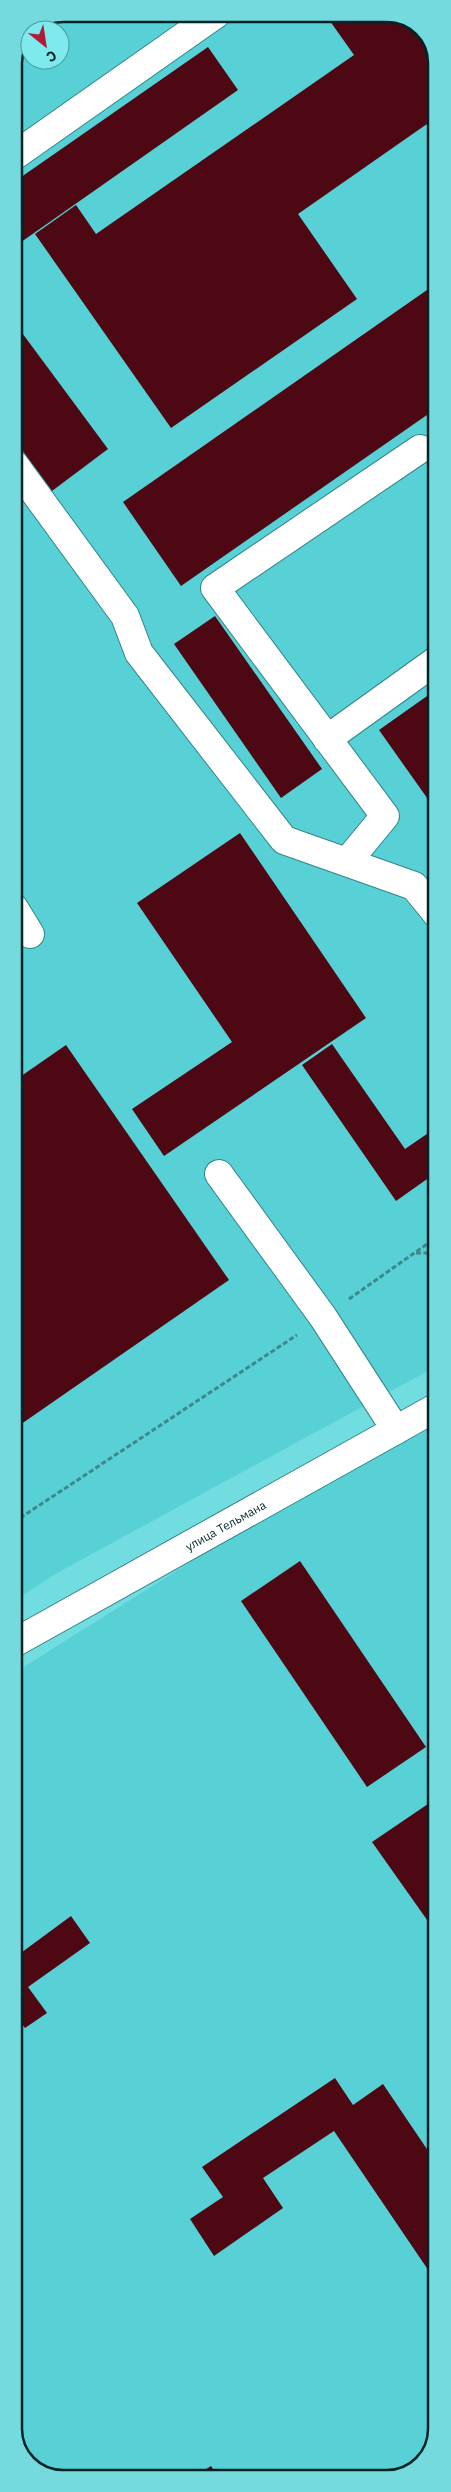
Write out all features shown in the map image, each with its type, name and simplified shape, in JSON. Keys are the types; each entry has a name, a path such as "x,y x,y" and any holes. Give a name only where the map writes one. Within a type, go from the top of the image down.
{"street":[{"path":"22,150 204,22"},
{"path":"347,862 385,816 215,588 420,449"},
{"path":"22,475 125,616 139,653 284,840 414,886 428,903"},
{"path":"327,739 428,666"},
{"path":"22,922 30,934"},
{"path":"219,1174 323,1317 396,1430"},
{"name":"улица Тельмана","path":"23,1638 428,1412"}],"path":[{"path":"23,1516 323,1317 428,1244"},
{"path":"415,1253 428,1253"}],"shaded area":[{"path":"70,22 391,23 409,29 422,41 426,50 428,58 428,1371 57,1573 23,1595 22,70 70,70"},
{"path":"428,1430 428,2437 422,2451 415,2459 408,2464 393,2469 55,2469 43,2464 31,2454 23,2434 23,1668 264,1516"}],"building":[{"path":"331,23 398,24 408,28 420,38 428,58 428,123 298,214 357,299 171,428 35,234 76,205 96,234 354,55"},
{"path":"208,47 238,90 22,241 22,176"},
{"path":"428,289 428,414 181,586 123,502"},
{"path":"22,333 108,449 52,491 22,450"},
{"path":"215,616 322,769 281,798 174,644"},
{"path":"428,695 428,799 379,730"},
{"path":"240,833 366,1018 164,1156 132,1109 232,1042 137,903"},
{"path":"332,1044 405,1149 428,1133 428,1178 396,1201 302,1065"},
{"path":"66,1045 229,1280 23,1423 22,1075"},
{"path":"300,1561 426,1747 367,1787 241,1601"},
{"path":"428,1804 428,1921 372,1842"},
{"path":"71,1916 90,1943 28,1987 47,2013 25,2028 23,2025 23,1952"},
{"path":"335,2078 353,2105 383,2084 428,2151 428,2270 334,2131 263,2178 283,2208 214,2256 190,2219 223,2197 202,2167"}]}
